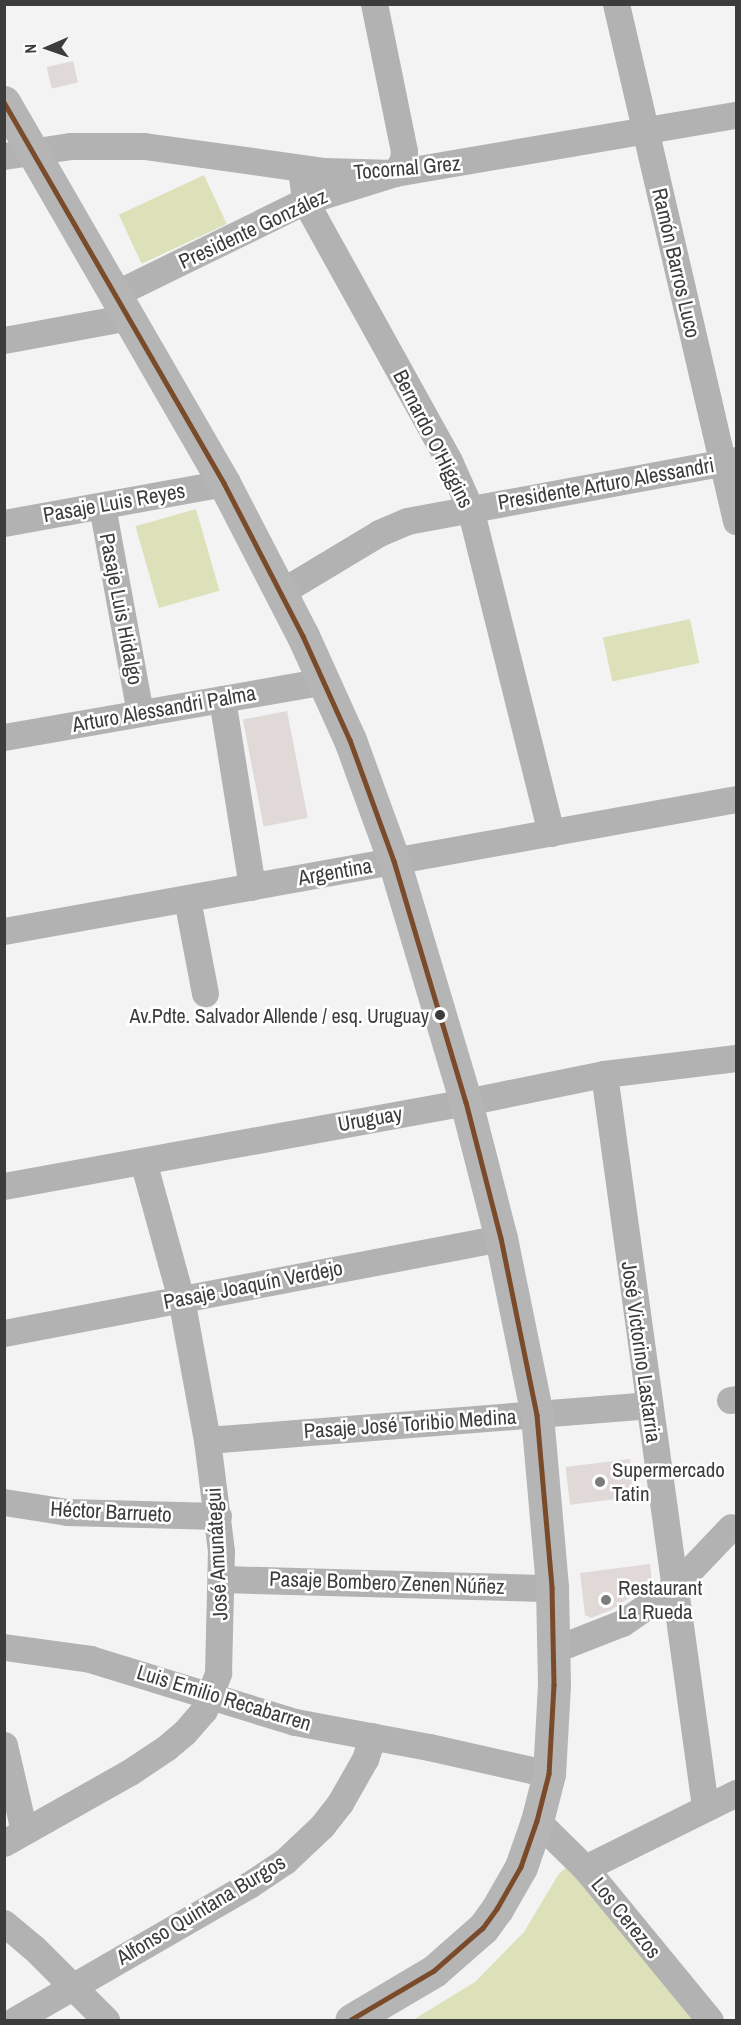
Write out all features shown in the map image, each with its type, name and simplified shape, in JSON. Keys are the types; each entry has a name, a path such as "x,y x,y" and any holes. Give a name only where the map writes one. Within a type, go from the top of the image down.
{"main road":[{"path":"4,102 19,154 122,305 224,483 324,681 373,800 394,861 466,1102 501,1238 537,1415 552,1588 554,1719 549,1773 537,1821 521,1867 497,1909 483,1928 434,1971 351,2020"}],"street":[{"path":"374,4 404,151 403,160 395,173"},
{"name":"Ramón Barros Luco","path":"616,4 730,462 736,521"},
{"name":"Tocornal Grez","path":"19,154 71,146 144,146 348,174 395,173 736,115"},
{"name":"Bernardo O'Higgins","path":"301,168 305,201 449,461 470,508 551,833"},
{"name":"Presidente González","path":"4,339 122,305 305,201 395,173"},
{"name":"Presidente Arturo Alessandri","path":"281,592 388,528 407,521 730,462"},
{"name":"Pasaje Luis Reyes","path":"4,523 224,483"},
{"name":"Pasaje Luis Hidalgo","path":"102,506 141,713"},
{"name":"Arturo Alessandri Palma","path":"4,737 324,681"},
{"path":"222,699 252,887"},
{"name":"Argentina","path":"4,931 736,799"},
{"path":"187,899 205,993"},
{"name":"Uruguay","path":"5,1182 143,1161 466,1102 604,1074 736,1058"},
{"name":"José Victorino Lastarria","path":"604,1074 705,1808"},
{"name":"José Amunátegui","path":"14,1837 130,1773 166,1748 195,1722 211,1697 220,1660 222,1579 218,1516 207,1440 181,1299 143,1161"},
{"name":"Pasaje Joaquín Verdejo","path":"4,1333 501,1238"},
{"name":"Pasaje José Toribio Medina","path":"207,1440 648,1406"},
{"name":"Héctor Barrueto","path":"4,1502 67,1512 218,1516"},
{"path":"553,1650 622,1623 673,1588 731,1527"},
{"name":"Pasaje Bombero Zenen Núñez","path":"222,1579 552,1588"},
{"name":"Luis Emilio Recabarren","path":"4,1647 60,1654 109,1664 295,1722 549,1773"},
{"name":"Alfonso Quintana Burgos","path":"15,2020 249,1885 285,1861 322,1826 340,1803 364,1759 373,1736"},
{"path":"4,1745 14,1837"},
{"path":"585,1868 736,1793"},
{"name":"Los Cerezos","path":"537,1821 585,1868 710,2020"},
{"path":"4,1923 106,2020"}],"green space":[{"path":"204,175 227,224 142,264 119,215"},
{"path":"196,509 219,591 159,608 135,526"},
{"path":"690,619 699,663 612,682 603,638"},
{"path":"569,1865 698,2020 413,2020 475,1982 524,1932 558,1875"}],"building":[{"path":"73,61 78,82 52,89 47,67"},
{"path":"287,711 308,818 264,827 243,720"},
{"name":"Supermercado Tatin","path":"630,1459 635,1497 570,1505 565,1467"},
{"name":"Restaurant La Rueda","path":"650,1564 652,1583 611,1610 591,1618 585,1615 580,1573"}],"transit line":[{"path":"4,102 224,483 303,636 350,740 394,861 466,1102 501,1238 537,1415 552,1588 554,1685 549,1774 537,1821 521,1867 497,1909 483,1928 434,1971 351,2020"}],"place":[{"name":"Av.Pdte. Salvador Allende / esq. Uruguay","path":"440,1015"},
{"name":"Supermercado Tatin","path":"600,1482"},
{"name":"Restaurant La Rueda","path":"606,1600"}]}
